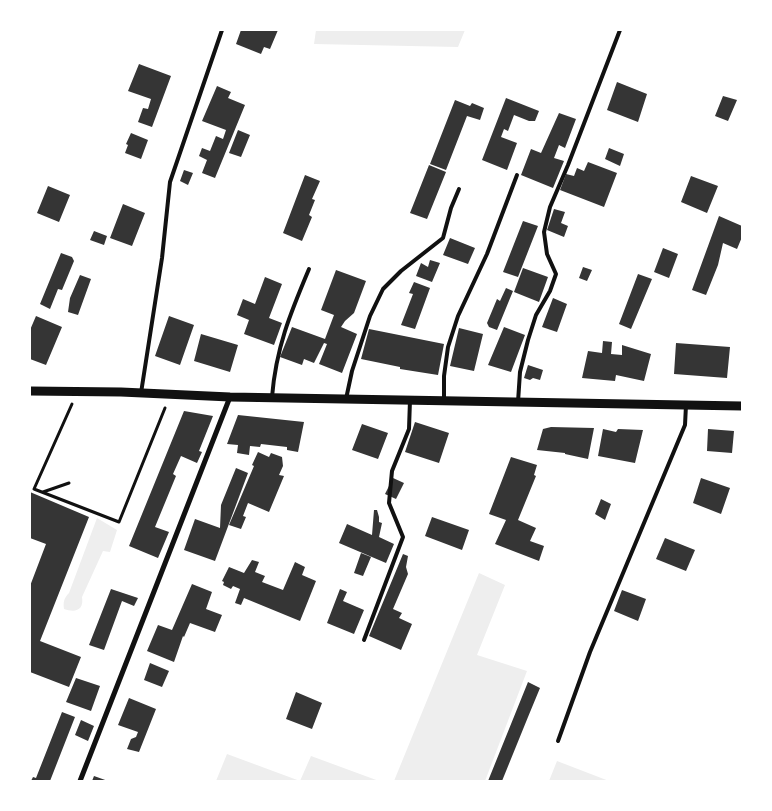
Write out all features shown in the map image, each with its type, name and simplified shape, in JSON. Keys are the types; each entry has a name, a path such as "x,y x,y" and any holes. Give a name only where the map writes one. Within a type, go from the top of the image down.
{"street":[{"path":"30,391 230,397 742,406"},
{"path":"80,781 230,397"}],"lane":[{"path":"141,393 162,258 170,182 222,30"},
{"path":"518,402 520,372 528,340 536,315 550,291 556,274 547,254 544,232 550,207 620,30"},
{"path":"444,400 444,376 448,347 458,316 487,254 517,175"},
{"path":"346,399 352,371 370,316 383,289 401,271 443,238 451,208 459,188"},
{"path":"272,397 274,368 282,338 309,268"},
{"path":"364,640 403,537 389,503 392,470 409,429 410,400"},
{"path":"558,741 590,652 685,425 686,405"}],"path":[{"path":"69,483 43,492 36,492 34,489 73,403"},
{"path":"43,492 118,522 166,405"}],"shaded area":[{"path":"316,30 465,30 458,47 314,44"},
{"path":"97,518 117,530 110,552 103,551 82,597 80,608 72,611 64,609 64,600 69,593"},
{"path":"479,573 505,585 477,655 527,671 485,781 394,781"},
{"path":"227,754 300,781 216,781"},
{"path":"311,756 379,781 300,781"},
{"path":"557,761 609,781 549,781"}],"building":[{"path":"241,30 278,30 270,49 264,47 261,54 236,44"},
{"path":"139,64 171,76 152,127 138,122 143,108 148,109 151,99 128,91"},
{"path":"617,82 647,94 638,122 607,110"},
{"path":"217,86 231,92 228,98 245,105 215,178 202,173 207,160 199,156 202,148 210,151 216,136 223,139 226,130 202,121"},
{"path":"723,96 737,100 728,121 715,116"},
{"path":"506,98 539,111 535,121 529,121 514,115 508,131 504,129 501,137 517,143 507,170 482,160"},
{"path":"455,100 470,106 472,103 484,108 480,120 467,116 446,170 430,164"},
{"path":"559,113 576,119 565,148 559,145 554,158 564,161 553,188 521,175 531,149 541,153"},
{"path":"238,130 250,135 241,157 229,153"},
{"path":"131,133 148,140 141,159 125,153 128,145 126,144"},
{"path":"609,148 624,154 620,166 605,159"},
{"path":"588,162 617,173 604,207 560,190 566,174 574,176 577,168 584,171"},
{"path":"429,165 446,172 427,219 410,213"},
{"path":"184,170 193,173 188,185 180,181"},
{"path":"305,175 320,181 312,199 315,200 309,215 312,217 302,241 283,233"},
{"path":"691,176 718,186 707,213 681,202"},
{"path":"48,186 70,195 59,222 37,213"},
{"path":"123,204 145,213 132,246 110,238"},
{"path":"554,209 565,212 561,223 568,226 564,237 547,230"},
{"path":"719,216 742,226 742,237 737,249 723,243 718,265 706,295 692,290"},
{"path":"523,221 538,226 518,277 503,272"},
{"path":"94,231 107,236 104,245 90,240"},
{"path":"450,238 475,248 468,264 443,255"},
{"path":"663,248 678,254 669,278 654,272"},
{"path":"61,253 72,257 74,261 62,290 58,289 50,309 40,304"},
{"path":"430,260 440,263 432,282 416,276 421,263 428,267"},
{"path":"583,267 592,270 587,281 579,278"},
{"path":"523,268 548,277 539,302 514,292"},
{"path":"336,270 366,281 354,313 341,327 357,334 342,373 319,364 327,344 324,343 314,363 304,359 302,365 280,357 292,327 325,339 334,315 321,310"},
{"path":"638,274 652,279 631,329 619,324"},
{"path":"80,275 91,279 78,315 68,312 70,298"},
{"path":"265,277 282,284 269,318 282,323 274,345 244,334 249,320 237,315 243,299 255,304"},
{"path":"414,282 430,288 415,329 401,325 413,294 409,293"},
{"path":"506,288 513,291 497,330 489,327 487,323 497,299 500,301"},
{"path":"553,298 567,304 557,332 542,327"},
{"path":"36,316 62,327 46,365 30,359 30,330"},
{"path":"169,316 194,325 180,365 155,356"},
{"path":"504,327 525,335 511,372 488,365"},
{"path":"459,328 483,334 474,371 450,366"},
{"path":"369,329 444,344 438,375 400,369 400,367 361,359"},
{"path":"201,334 238,345 230,372 194,361"},
{"path":"603,341 612,342 611,354 622,355 622,345 651,354 644,381 616,375 615,381 582,378 588,351 602,353"},
{"path":"676,343 730,347 727,378 674,374"},
{"path":"528,365 543,370 540,380 524,378"},
{"path":"184,411 213,416 199,451 202,452 197,463 181,456 173,474 176,476 155,527 169,532 158,558 129,546"},
{"path":"238,415 304,422 298,452 287,450 287,447 261,444 260,447 250,446 249,455 237,453 238,445 227,444"},
{"path":"415,422 449,433 439,463 405,452"},
{"path":"362,424 388,433 378,459 352,450"},
{"path":"551,427 594,428 588,459 565,453 537,450 543,429"},
{"path":"603,429 616,432 618,429 643,430 635,463 598,456"},
{"path":"708,429 734,431 732,453 707,451"},
{"path":"258,452 269,457 271,453 282,457 283,466 279,475 284,476 269,512 248,503 243,516 246,517 241,529 229,525"},
{"path":"511,457 537,465 534,475 536,476 518,520 536,528 530,541 544,546 539,561 495,544 506,520 489,514"},
{"path":"236,468 248,473 215,561 184,550 195,519 220,528 221,505"},
{"path":"393,478 404,483 396,499 385,494"},
{"path":"701,478 730,488 721,514 693,503"},
{"path":"30,492 89,517 40,641 81,657 69,687 30,672 30,586 46,544 30,538"},
{"path":"601,499 611,504 605,520 595,514"},
{"path":"374,510 377,510 379,522 382,523 379,537 394,544 386,563 339,543 347,524 372,535"},
{"path":"432,517 469,530 462,550 425,536"},
{"path":"665,538 695,550 686,571 656,559"},
{"path":"361,553 371,557 363,576 354,573"},
{"path":"403,554 408,556 406,567 408,574 393,609 402,613 399,618 412,624 401,650 369,636"},
{"path":"252,560 259,562 255,572 265,576 262,582 283,590 295,562 305,567 302,575 316,581 300,621 244,598 241,605 235,603 240,589 233,586 231,589 223,585 224,582 222,581 229,567 244,573"},
{"path":"192,584 212,592 206,609 222,615 215,632 190,623 183,636 174,662 147,651 158,625 172,630"},
{"path":"111,589 138,598 134,606 122,601 104,650 89,645"},
{"path":"340,589 347,592 343,601 364,610 354,634 327,623"},
{"path":"622,590 646,599 638,621 614,611"},
{"path":"150,663 169,671 162,687 144,680"},
{"path":"76,678 100,686 91,711 66,702"},
{"path":"528,682 540,688 502,781 488,781"},
{"path":"296,692 322,703 312,729 286,719"},
{"path":"129,698 156,709 139,752 127,749 131,739 136,737 138,732 118,725"},
{"path":"62,712 75,717 50,781 31,781 33,777 36,778"},
{"path":"81,720 94,726 88,741 75,735"},
{"path":"94,776 108,781 92,781"}]}
